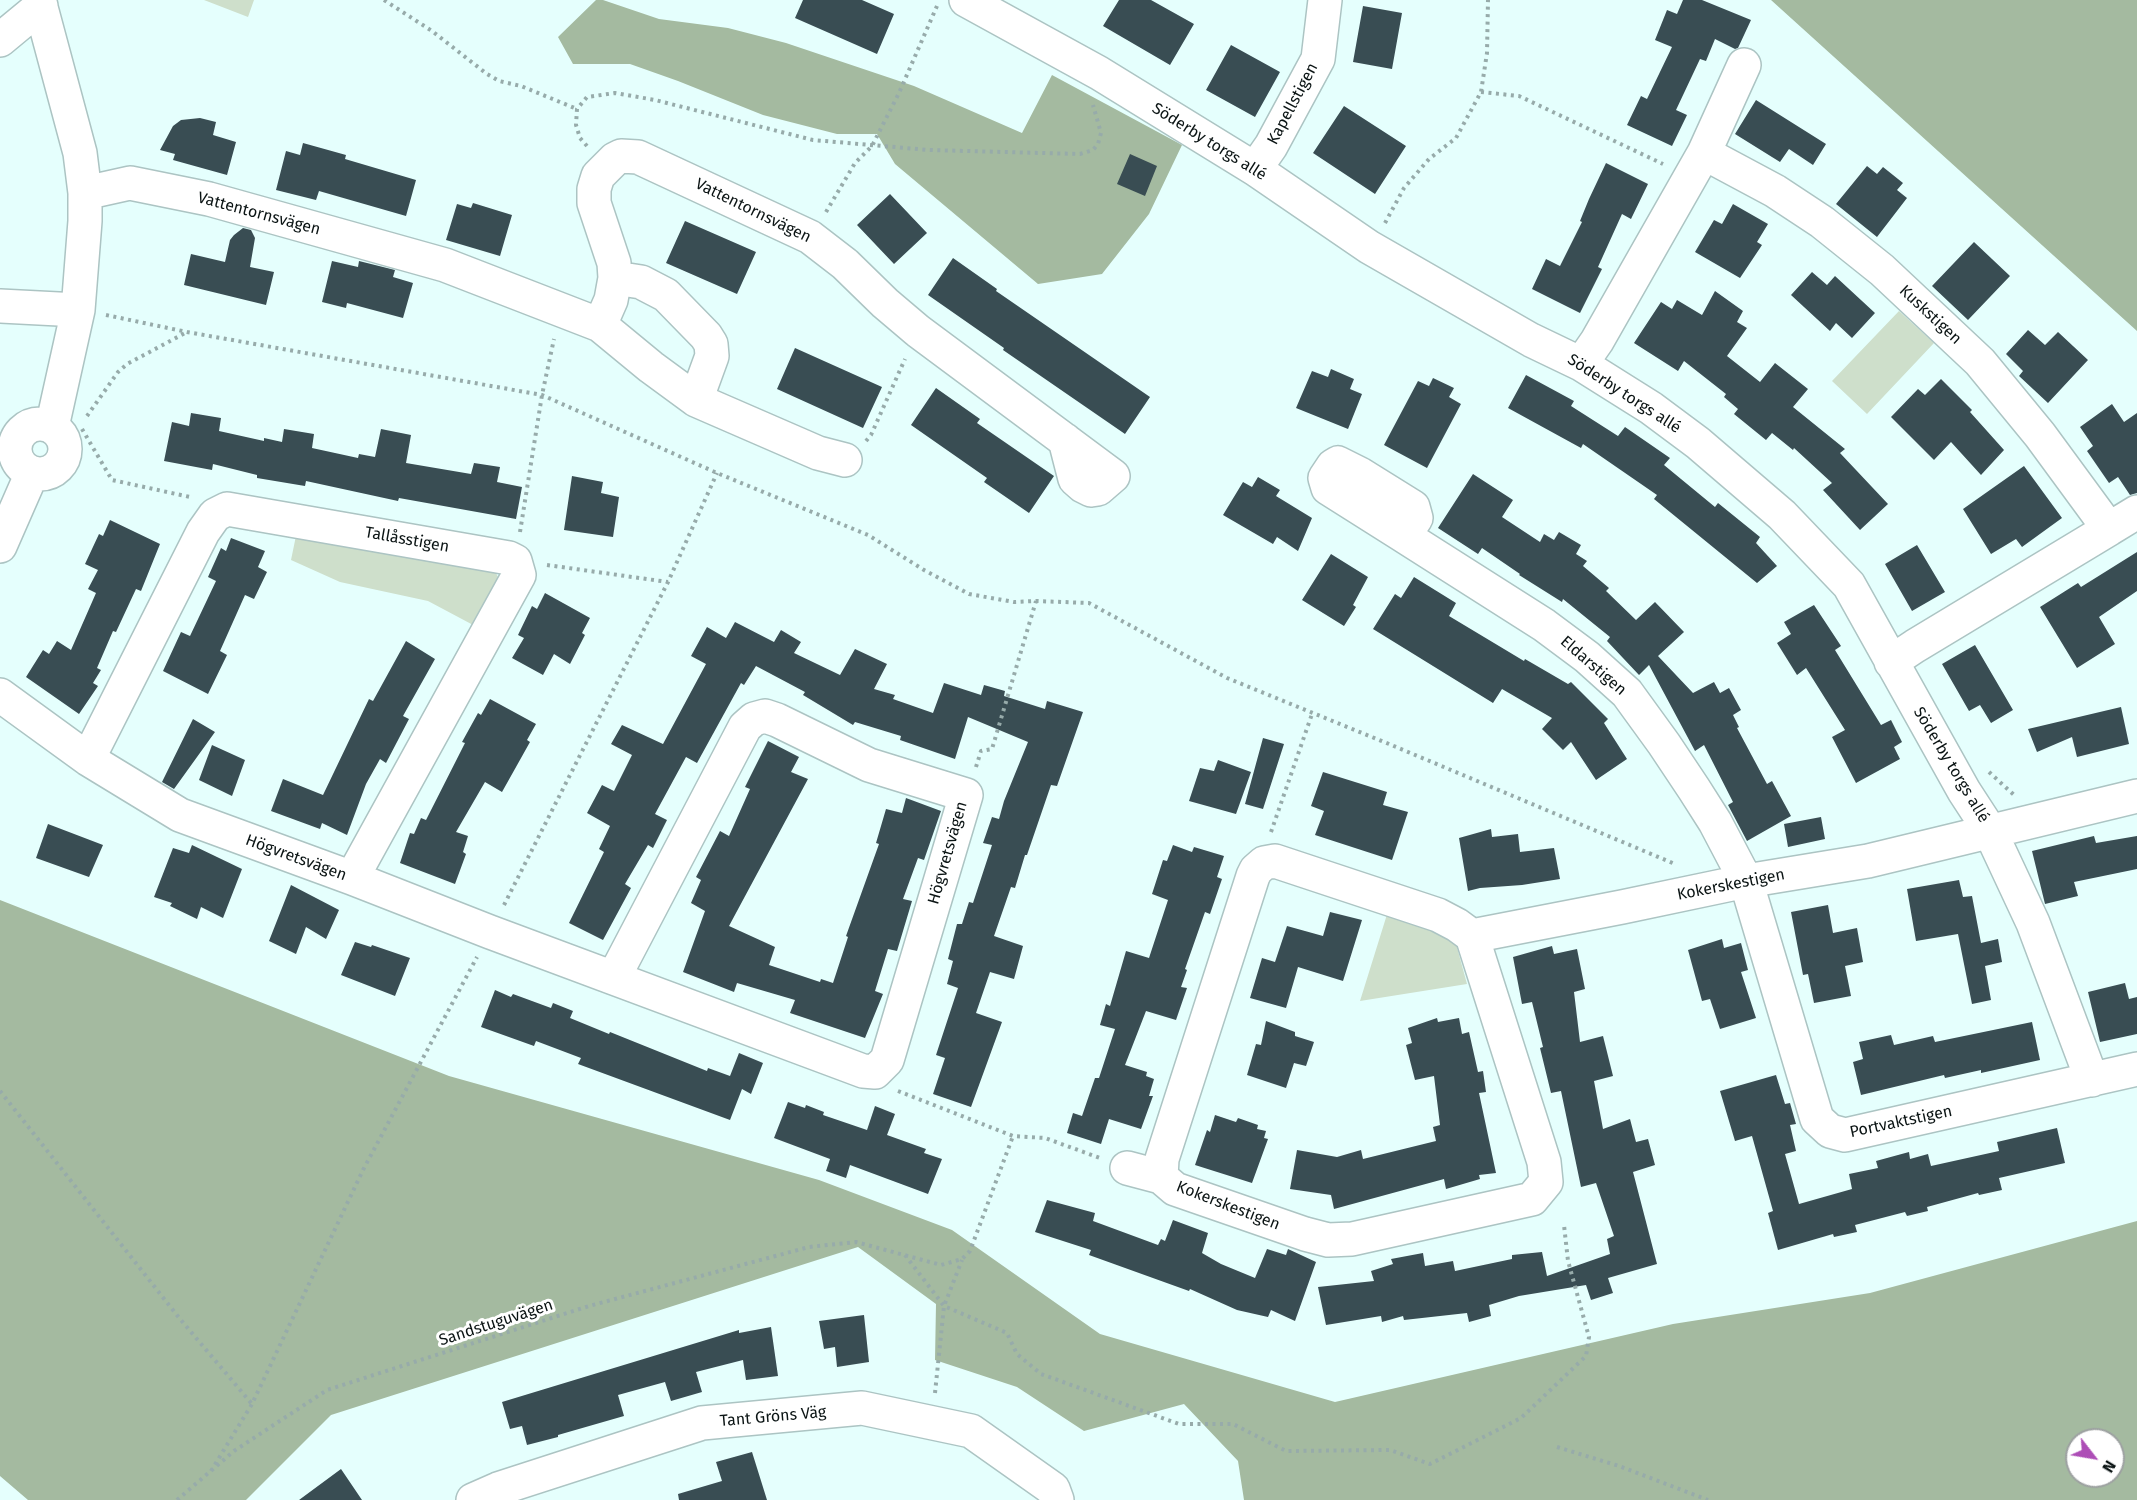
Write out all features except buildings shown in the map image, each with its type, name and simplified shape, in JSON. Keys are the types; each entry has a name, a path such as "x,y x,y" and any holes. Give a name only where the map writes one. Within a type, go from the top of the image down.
{"street":[{"name":"Söderby torgs allé","path":"966,0 1100,73 1255,169 1369,247 1531,340 1581,364 1651,408 1689,436 1782,515 1849,585 1964,791 1990,831 2137,796"},
{"name":"Kapellstigen","path":"1255,169 1271,146 1318,59 1325,0"},
{"path":"0,40 40,3 80,153 86,221 78,310 52,427"},
{"path":"1581,364 1597,341 1697,165 1744,65"},
{"name":"Vattentornsvägen","path":"608,165 621,156 638,157 810,237 845,264 918,331 1065,440"},
{"path":"600,325 611,300 615,278 614,263 594,203 594,189 598,176 608,165"},
{"name":"Kuskstigen","path":"1697,165 1775,191 1822,222 1882,270 1980,362 2040,435 2109,529"},
{"name":"Vattentornsvägen","path":"85,193 130,183 209,200 446,265 600,325 651,368 696,400 818,453 845,460"},
{"path":"615,278 641,282 666,295 706,336 711,344 712,356 696,400"},
{"path":"0,306 78,310"},
{"path":"34,424 45,424 52,427 62,435 65,442 62,462 53,471 42,475 32,473 20,464 7,444 34,424"},
{"path":"0,546 32,473"},
{"path":"88,759 203,532 215,515 227,509"},
{"name":"Tallåsstigen","path":"227,509 509,558 515,561"},
{"path":"1891,663 1925,640 2137,512"},
{"name":"Eldarstigen","path":"1404,536 1544,625 1587,657 1627,693 1699,797 1746,880"},
{"path":"352,878 519,575 515,561"},
{"name":"Högvretsvägen","path":"0,695 88,759 180,815 863,1071 875,1072 886,1060 966,795 869,765 777,720 765,716 754,718 745,727 614,977"},
{"path":"1990,831 2033,923 2092,1080"},
{"name":"Kokerskestigen","path":"1264,863 1253,876 1162,1159 1161,1176 1175,1189 1305,1234 1328,1240 1352,1239 1532,1199 1546,1182 1544,1162 1472,936 1746,880 1868,861 1990,831"},
{"path":"1264,863 1275,861 1438,915 1472,936"},
{"name":"Portvaktstigen","path":"1746,880 1818,1119 1830,1131 1845,1135 2137,1069"},
{"path":"1127,1168 1161,1176"},
{"name":"Tant Gröns Väg","path":"473,1500 498,1489 702,1423 862,1408 971,1431 1053,1489 1057,1500"}],"path":[{"path":"384,0 500,81 520,86 576,109"},
{"path":"810,237 855,163 872,146 899,93 940,0"},
{"path":"1369,247 1404,188 1429,159 1456,138 1481,92 1487,53 1488,0"},
{"path":"608,165 594,155 580,138 576,125 576,109 587,97 615,93 655,100 813,140 929,150 1087,153 1098,144 1101,133 1091,98 1100,73"},
{"path":"1481,92 1519,96 1697,165"},
{"path":"561,309 542,395 515,561 668,582"},
{"path":"78,310 187,332 542,395 868,535 924,570 969,594 1014,602 1089,603 1227,678 1678,865 1698,876 1704,889"},
{"path":"845,460 871,435 918,331"},
{"path":"187,332 127,364 118,372 88,413 82,429 112,480 211,501 227,509"},
{"path":"212,1471 252,1404 363,1170 490,932 668,582 717,472"},
{"path":"966,795 981,751 992,748 1036,601"},
{"path":"1264,863 1269,839 1312,714"},
{"path":"875,1072 886,1086 915,1099 1013,1136 1046,1138 1127,1168"},
{"path":"0,1091 180,1319 252,1404"},
{"path":"932,1423 944,1306 962,1259 970,1251 1013,1136"},
{"path":"904,1255 944,1306 1007,1333 1017,1354 1041,1374 1179,1424 1233,1424 1286,1451 1390,1450 1430,1464 1521,1418 1586,1356 1589,1337 1568,1262 1564,1225"},
{"name":"Sandstuguvägen","path":"177,1500 234,1451 327,1390 589,1306 809,1246 856,1242 904,1255"},
{"path":"904,1255 941,1265 962,1259"},
{"path":"1557,1447 1619,1466 1708,1500"}],"green space":[{"path":"204,0 254,0 248,17"},
{"path":"596,0 603,0 659,19 728,28 786,43 914,86 1022,133 1052,75 1182,145 1149,214 1102,274 1038,284 895,164 877,134 837,134 763,115 630,64 573,64 558,37"},
{"path":"1771,0 2137,0 2137,331"},
{"path":"1899,311 1934,343 1867,414 1832,381"},
{"path":"297,531 491,563 501,583 475,626 428,601 340,582 291,560"},
{"path":"0,900 449,1076 819,1180 952,1230 1100,1334 1335,1402 1673,1324 1870,1293 2137,1221 2137,1500 1244,1500 1238,1461 1184,1404 1084,1431 1017,1387 935,1360 936,1304 858,1247 331,1415 246,1500 28,1500 0,1476"},
{"path":"1389,908 1455,940 1467,984 1360,1001"}]}
